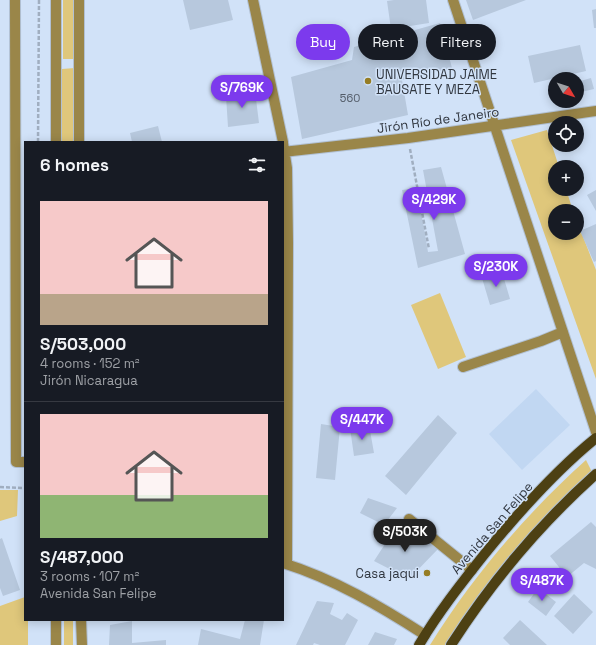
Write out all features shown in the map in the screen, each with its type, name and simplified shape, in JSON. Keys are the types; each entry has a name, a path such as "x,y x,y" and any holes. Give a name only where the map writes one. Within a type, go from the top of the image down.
{"main road":[{"name":"Avenida San Felipe","path":"419,645 444,606 472,570 545,486 596,438"},
{"path":"451,645 493,583 538,530 596,474"}],"street":[{"path":"15,0 20,200 16,462 24,462"},
{"path":"56,0 56,141"},
{"path":"79,0 79,141"},
{"path":"253,0 282,141"},
{"path":"453,0 596,432"},
{"name":"Jirón Río de Janeiro","path":"284,147 408,138 596,111"},
{"path":"284,152 287,168 288,243 285,563 335,583 355,593 425,634"},
{"path":"463,367 541,341 563,332"},
{"path":"409,519 472,570"},
{"path":"56,621 56,645"},
{"path":"81,621 82,645"}],"path":[{"path":"38,141 39,0"},
{"path":"408,138 429,249"},
{"path":"0,487 24,488"}],"shaded area":[{"path":"63,0 76,0 77,59 63,59"},
{"path":"75,68 74,141 62,141 62,69"},
{"path":"547,130 548,152 554,152 557,160 548,160 548,196 568,196 571,204 548,204 548,240 584,239 596,270 596,379 511,140"},
{"path":"440,293 466,357 438,369 411,305"},
{"path":"536,389 570,425 522,470 489,434"},
{"path":"586,460 594,476 529,543 452,645 430,645 482,570 542,502"},
{"path":"0,490 18,490 17,516 0,521"},
{"path":"24,597 24,621 28,621 28,645 0,645 0,606"},
{"path":"64,621 73,621 73,645 64,645"}],"building":[{"path":"183,0 228,0 233,20 190,30"},
{"path":"426,0 429,23 418,25 390,24 387,1"},
{"path":"466,0 526,0 473,20"},
{"path":"596,9 596,28 594,28 592,10"},
{"name":"UNIVERSIDAD JAIME BAUSATE Y MEZA","path":"426,27 426,60 450,60 452,68 402,80 408,115 302,139 291,77 352,60 354,47 358,46 358,60 418,60 418,29"},
{"path":"580,45 586,71 548,72 548,80 534,83 528,56"},
{"path":"591,78 594,89 584,91 584,80"},
{"path":"255,91 259,123 228,127 226,96"},
{"path":"158,126 162,141 132,141 130,133"},
{"path":"441,167 465,254 418,268 402,190 417,188 428,252 438,251 423,170"},
{"path":"596,190 596,211 587,195"},
{"path":"596,224 596,261 594,262 584,240 584,229"},
{"path":"502,272 510,299 490,305 482,278"},
{"path":"438,415 457,433 406,495 385,476"},
{"path":"321,424 340,427 335,480 316,478"},
{"path":"369,425 374,453 354,456 350,428"},
{"path":"368,498 397,508 384,525 360,513"},
{"path":"591,522 596,527 596,569 584,563 567,577 550,556"},
{"path":"398,524 438,549 409,579 374,561"},
{"path":"2,538 20,590 3,596 0,588 0,539"},
{"path":"538,588 556,602 546,616 528,602"},
{"path":"574,594 593,612 573,634 554,616"},
{"path":"317,601 334,603 330,614 342,620 347,613 358,620 345,645 320,645 314,643 313,645 296,645"},
{"path":"520,620 547,645 510,645 503,638"},
{"path":"132,621 132,643 166,640 166,645 109,645 110,625"},
{"path":"245,621 264,621 260,645 198,645 201,629 240,639"},
{"path":"375,632 397,639 394,645 368,645"}],"place":[{"name":"UNIVERSIDAD JAIME BAUSATE Y MEZA","path":"368,81"},
{"name":"Casa jaqui","path":"427,573"}]}
